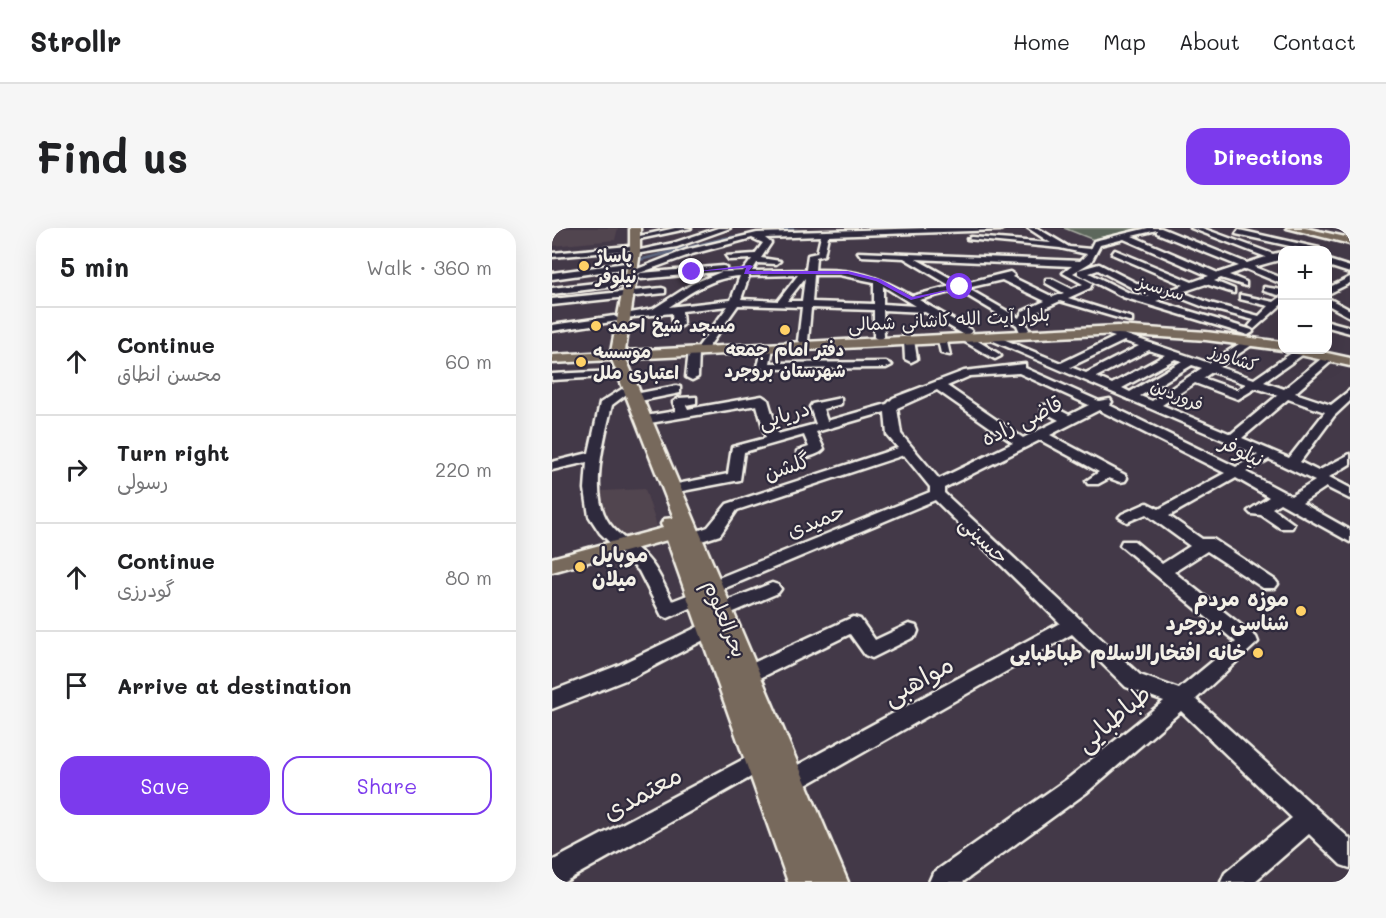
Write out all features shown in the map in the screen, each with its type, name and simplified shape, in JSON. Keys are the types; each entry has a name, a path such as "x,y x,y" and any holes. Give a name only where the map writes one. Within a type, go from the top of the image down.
{"main road":[{"path":"1292,228 1350,240"},
{"path":"1310,228 1350,240"},
{"path":"618,368 619,317 633,238"},
{"name":"بلوار آیت الله کاشانی شمالی","path":"985,333 1023,326 1135,326 1278,341"},
{"name":"بلوار آیت الله کاشانی شمالی","path":"699,349 768,348 879,337 1106,331 1246,337 1278,345"},
{"name":"بلوار آیت الله کاشانی شمالی","path":"552,357 618,368 699,349 803,342 909,340 966,334"},
{"path":"1329,354 1350,362"},
{"path":"1332,354 1350,356"},
{"name":"بحرالعلوم","path":"618,368 644,420 672,489 716,619 759,761 804,882"},
{"name":"بحرالعلوم","path":"618,368 685,533"},
{"path":"552,565 621,546 685,533"},
{"name":"بحرالعلوم","path":"716,619 747,675 832,882"}],"street":[{"path":"633,238 652,228"},
{"path":"568,257 633,238 686,228 697,236"},
{"path":"633,238 674,245 726,228"},
{"path":"552,302 627,280 689,252 777,228"},
{"path":"975,228 979,238"},
{"path":"861,254 937,232 1000,228"},
{"path":"1032,228 1060,246"},
{"path":"1195,228 1278,256"},
{"path":"1227,228 1281,246"},
{"path":"1092,282 1067,273 1082,264 1093,252 1096,243 1104,239 1159,229 1278,278"},
{"path":"760,232 783,239 861,231 887,233 912,238 951,254 978,259 1082,264"},
{"path":"858,274 861,231"},
{"path":"692,377 699,349 735,303 765,240 760,232"},
{"path":"937,232 1004,241 1016,239 1093,252"},
{"path":"1239,232 1299,246"},
{"path":"803,342 808,274 812,255 820,255 825,234"},
{"path":"1127,237 1243,284"},
{"path":"912,238 960,287 1023,326 1026,313 1092,282"},
{"path":"994,260 1004,241"},
{"path":"743,247 754,261"},
{"path":"1115,252 1191,285"},
{"path":"552,255 584,259"},
{"path":"1147,301 1245,265 1278,257"},
{"path":"692,272 693,258"},
{"path":"729,258 754,261 808,274 858,274 878,280 928,309 995,356"},
{"path":"978,259 1056,300 1128,320"},
{"path":"656,311 715,276 754,261"},
{"path":"552,291 754,261 776,261"},
{"path":"1332,263 1350,270"},
{"path":"1092,282 1081,272 1094,266 1157,297"},
{"path":"780,303 808,274"},
{"path":"911,299 1006,275"},
{"path":"552,276 627,280 661,287"},
{"path":"1332,278 1348,282"},
{"path":"878,280 879,337"},
{"path":"1205,280 1231,291"},
{"path":"1049,281 1072,293"},
{"name":"سرسبز","path":"1092,282 1246,337"},
{"path":"1332,289 1348,282"},
{"path":"1267,289 1278,292"},
{"path":"1173,292 1207,305 1261,319"},
{"path":"1243,297 1278,307"},
{"path":"1332,297 1350,301"},
{"path":"552,328 656,311 735,303 928,309"},
{"path":"1332,303 1350,314"},
{"path":"1154,405 1210,368 1246,337 1261,319 1278,307"},
{"path":"677,309 678,325"},
{"path":"1332,325 1350,330"},
{"name":"کشاورز","path":"1106,331 1332,410"},
{"name":"فروردین","path":"985,333 1292,464 1350,494"},
{"path":"1063,366 1124,337"},
{"path":"941,338 946,353"},
{"path":"909,340 911,358"},
{"path":"1088,377 1149,346"},
{"path":"768,348 764,366 886,365"},
{"path":"1195,378 1238,395 1294,354"},
{"path":"1233,438 1284,395 1325,354"},
{"path":"1123,392 1174,355"},
{"path":"1011,370 1041,357"},
{"path":"1123,392 1190,361"},
{"path":"618,368 606,403 595,456 593,490 597,517 621,546"},
{"path":"552,377 618,368 676,390"},
{"name":"دریایی","path":"672,489 735,477 737,450 891,408 897,401 968,373 1011,370"},
{"name":"نیلوفر","path":"1011,370 1021,370 1100,405 1236,472 1287,499 1350,537"},
{"path":"938,385 1023,444"},
{"name":"قاضی زاده","path":"937,490 1123,392"},
{"path":"1292,464 1332,410 1350,394"},
{"path":"683,414 679,402 692,400"},
{"path":"644,420 762,400 773,439"},
{"path":"823,426 816,407 837,401"},
{"name":"حسینی","path":"891,408 894,435 937,490 1072,625 1133,681 1181,698"},
{"path":"1046,408 1068,420"},
{"path":"802,454 817,449 808,430"},
{"path":"1040,435 1115,475 1093,481"},
{"name":"گلشن","path":"732,507 905,450"},
{"path":"1158,516 1269,454"},
{"path":"552,466 595,456"},
{"path":"1286,524 1258,510 1287,499 1322,479 1350,458"},
{"path":"685,533 714,531 732,507 712,483"},
{"name":"حمیدی","path":"621,546 642,563 668,610 937,490"},
{"path":"1127,517 1147,508 1202,547"},
{"path":"1162,572 1207,543 1269,584"},
{"name":"طباطبایی","path":"942,882 1078,785 1249,642 1128,545"},
{"path":"552,700 626,671 772,589"},
{"path":"747,675 853,624 872,650 909,631"},
{"name":"مواهبی","path":"791,781 1072,625"},
{"path":"1181,698 1350,856"},
{"name":"معتمدی","path":"552,875 759,761"},
{"path":"1234,882 1310,818"}],"shaded area":[{"path":"552,228 618,228 615,240 552,246"},
{"path":"1064,228 1141,228 1094,240"},
{"path":"645,489 657,526 616,538 601,515 600,491"}],"waterway":[{"path":"641,259 723,239 796,228"},
{"name":"پاساژ نیلوفر","path":"552,273 582,269"}],"place":[{"name":"پاساژ نیلوفر","path":"584,266"},
{"name":"مسجد شیخ احمد","path":"596,326"},
{"name":"دفتر امام جمعه شهرستان بروجرد","path":"785,330"},
{"name":"موسسه اعتباری ملل","path":"581,362"},
{"name":"موبایل میلان","path":"580,567"},
{"name":"موزه مردم شناسی بروجرد","path":"1301,611"},
{"name":"خانه افتخارالاسلام طباطبایی","path":"1258,653"}],"route":[{"path":"692,272 750,266 746,273 784,275 839,272 858,274 878,280 911,299 960,287"}]}
